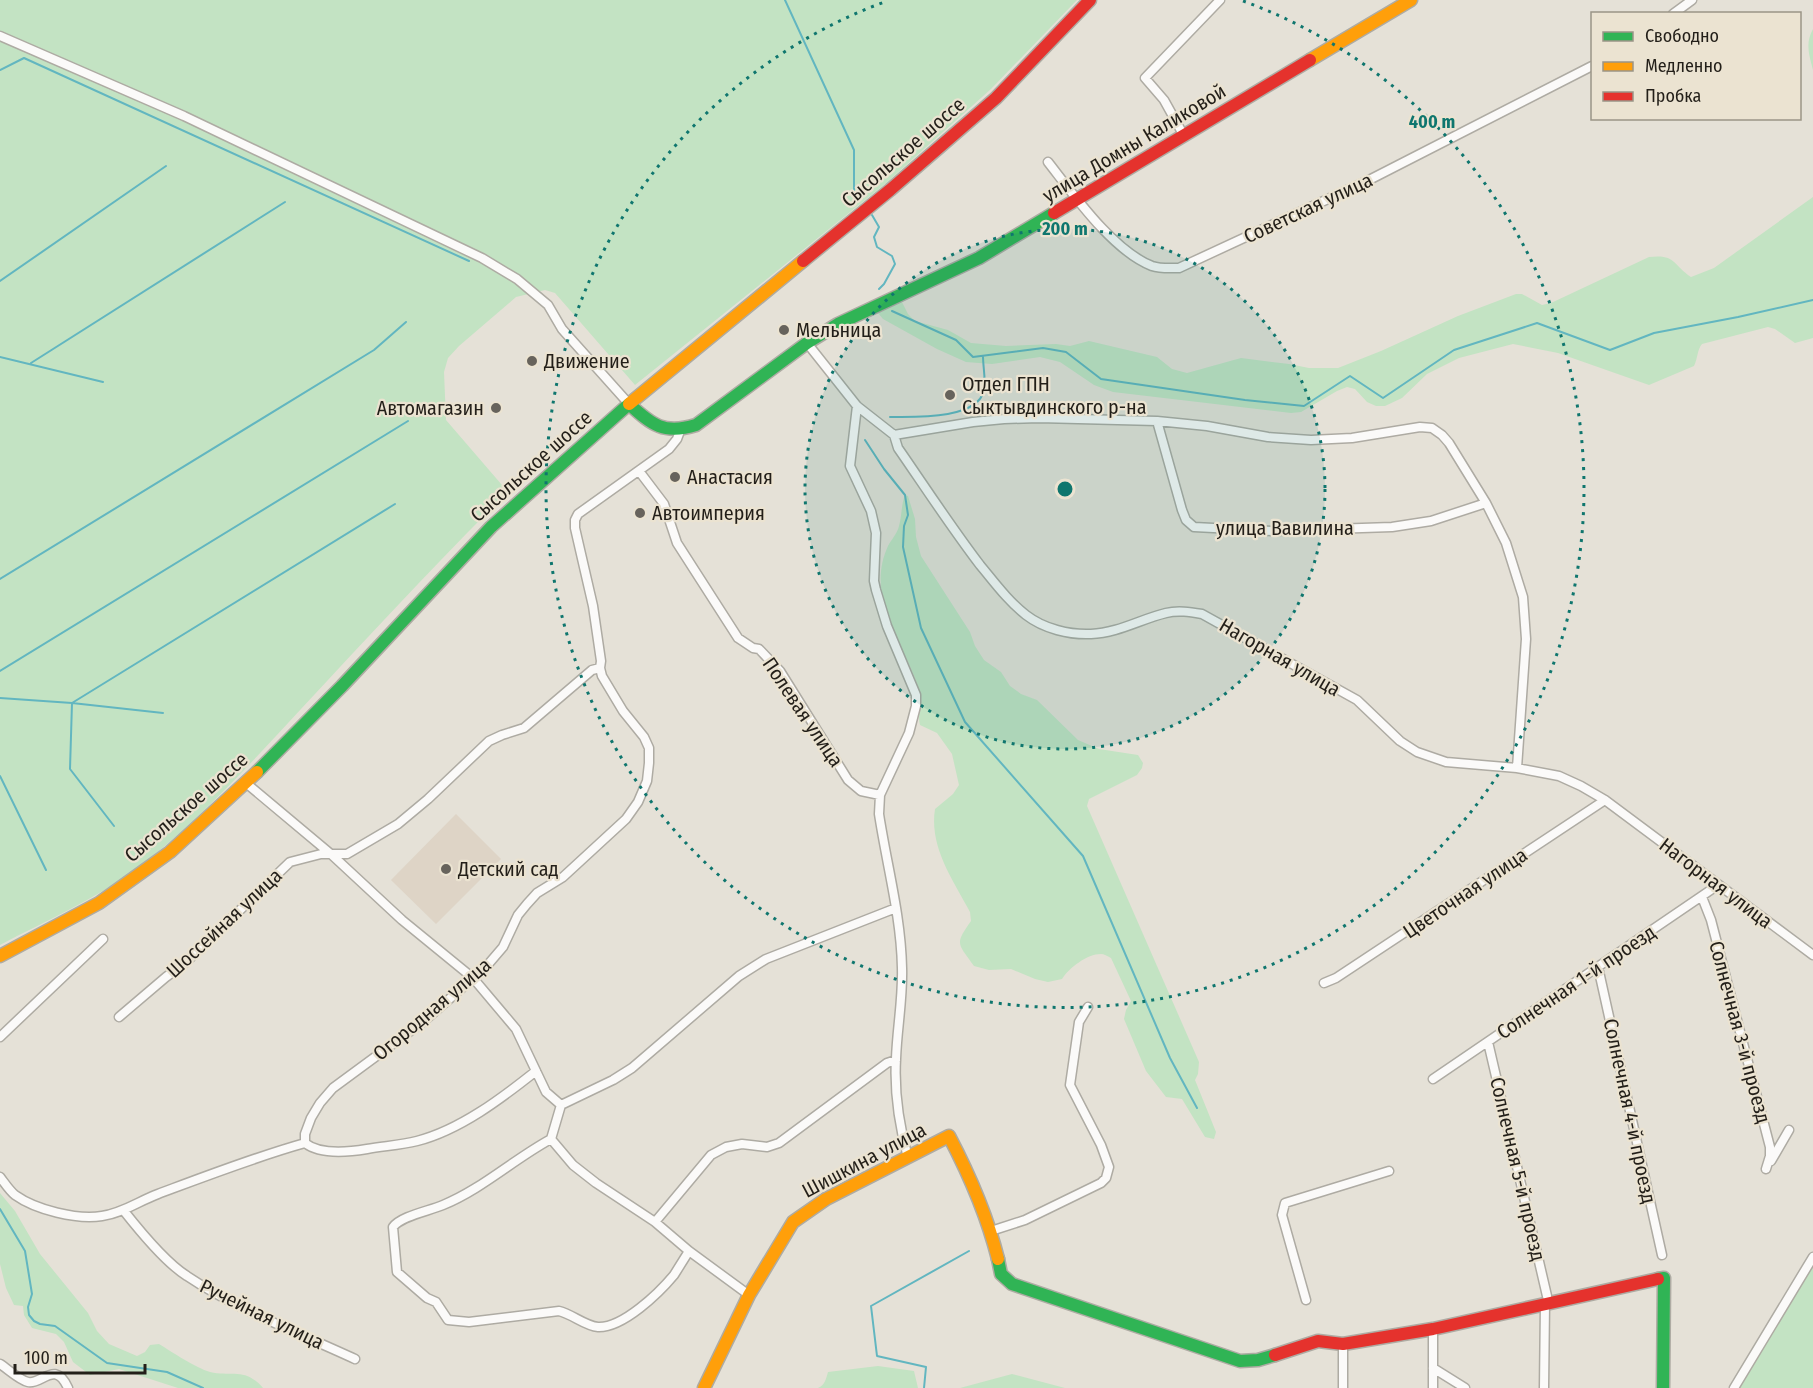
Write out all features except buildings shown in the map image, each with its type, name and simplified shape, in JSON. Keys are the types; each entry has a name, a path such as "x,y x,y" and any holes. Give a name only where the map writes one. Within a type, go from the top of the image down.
{"main road":[{"name":"Сысольское шоссе","path":"0,957 99,903 170,852 246,783 342,686 491,527 629,404 890,190 996,98 1090,0"},
{"name":"улица Домны Каликовой","path":"680,431 696,425 807,343 848,319 979,258 1411,0"},
{"path":"629,404 652,424 663,430 680,431"},
{"name":"Шишкина улица","path":"704,1388 750,1294 793,1222 826,1199 949,1136 972,1180 991,1231 1001,1274 1012,1284 1240,1361 1258,1360 1318,1341 1343,1344 1433,1329 1546,1300 1664,1278 1663,1388"}],"street":[{"path":"1184,136 1164,100 1146,78 1220,0"},
{"path":"1676,12 1692,0"},
{"path":"0,36 184,116 482,258 517,279 548,305 562,329 629,404"},
{"name":"Советская улица","path":"1048,162 1077,200 1114,239 1136,258 1154,267 1179,268 1371,179 1591,67"},
{"name":"Нагорная улица","path":"807,343 858,406 894,435 898,448 960,539 1007,599 1028,617 1050,628 1074,634 1093,634 1115,631 1165,613 1183,611 1203,614 1357,700 1400,741 1417,752 1446,762 1517,768 1559,776 1581,786 1605,800 1813,955"},
{"path":"858,406 850,466 871,511 876,533 874,581 876,590 887,626 916,695 916,706 909,733 880,795 881,825 901,938 903,970 896,1060 896,1094 900,1126 908,1158"},
{"path":"894,435 1005,418 1156,421 1311,441 1352,438 1420,427 1432,428 1449,443 1486,503 1506,543 1523,597 1526,639 1517,768"},
{"name":"улица Вавилина","path":"1156,421 1182,510 1186,520 1194,527 1272,531 1392,527 1431,521 1486,503"},
{"name":"Огородная улица","path":"305,1143 305,1134 311,1118 333,1088 424,1021 472,978 503,947 519,915 537,893 563,877 626,819 638,802 646,781 649,748 644,737 623,711 602,676 593,606 575,520 578,514 669,449 680,431"},
{"name":"Полевая улица","path":"639,471 664,504 677,543 738,638 753,648 759,649 780,671 848,780 861,791 880,795"},
{"name":"Шоссейная улица","path":"119,1017 166,976 185,963 290,861 305,856 347,854 398,824 429,799 489,741 524,728 592,670 600,668"},
{"path":"246,783 332,855 402,920 472,978 516,1029 546,1092 561,1105"},
{"name":"Цветочная улица","path":"1324,983 1336,978 1605,800"},
{"name":"Солнечная 1-й проезд","path":"1433,1078 1718,885"},
{"name":"Солнечная 3-й проезд","path":"1702,897 1711,920 1770,1147 1766,1169 1789,1130"},
{"path":"689,1251 674,1274 655,1295 632,1314 610,1326 596,1327 559,1311 469,1322 448,1320 436,1302 427,1298 397,1272 393,1227 397,1221 423,1214 469,1192 551,1139 561,1105 613,1080 632,1068 739,976 766,959 896,908"},
{"path":"0,1037 103,939"},
{"name":"Солнечная 4-й проезд","path":"1598,967 1662,1255"},
{"path":"991,1231 1025,1220 1101,1184 1106,1178 1109,1167 1101,1145 1070,1085 1079,1022 1088,1007"},
{"name":"Солнечная 5-й проезд","path":"1488,1042 1546,1300 1544,1388"},
{"path":"655,1222 711,1155 726,1147 742,1144 767,1146 778,1143 887,1063 896,1060"},
{"path":"0,1177 14,1194 34,1204 61,1214 82,1217 102,1216 124,1210 150,1197 255,1158 305,1143 310,1147 344,1153 419,1140 456,1125 503,1098 536,1071"},
{"path":"551,1139 573,1165 596,1184 655,1222 689,1251 750,1294"},
{"path":"1306,1300 1282,1208 1289,1201 1389,1171"},
{"name":"Ручейная улица","path":"124,1210 140,1232 185,1275 220,1296 355,1359"},
{"path":"1734,1388 1813,1257"},
{"path":"1433,1329 1433,1388"},
{"path":"1343,1344 1343,1388"},
{"path":"0,1364 27,1382 36,1382 45,1375 55,1375 65,1381 68,1388"},
{"path":"1433,1368 1465,1388"}],"shaded area":[{"name":"Детский сад","path":"456,814 501,859 436,924 391,880"}],"green space":[{"path":"0,0 1077,0 991,89 885,184 635,385 555,293 545,290 516,297 459,346 448,358 444,372 446,420 508,492 403,599 201,814 158,852 119,881 86,901 0,945"},
{"path":"1813,29 1813,70 1808,44"},
{"path":"1813,197 1813,338 1795,343 1775,329 1768,327 1702,344 1694,366 1649,385 1558,353 1513,344 1459,358 1427,374 1402,398 1385,406 1376,406 1367,402 1355,389 1347,387 1301,412 1291,413 1113,392 1094,385 1060,362 1040,357 992,364 966,362 883,319 878,313 902,302 908,314 915,321 948,330 971,343 1006,346 1056,344 1070,346 1089,341 1157,357 1172,369 1187,373 1241,358 1309,368 1338,368 1458,316 1516,294 1522,294 1542,305 1551,303 1649,257 1658,256 1669,259 1691,277 1714,268"},
{"path":"905,495 908,496 915,519 916,537 921,556 970,632 984,660 1001,672 1010,686 1021,694 1037,700 1078,740 1099,749 1138,755 1143,763 1137,775 1089,799 1087,806 1199,1062 1195,1080 1216,1132 1214,1139 1205,1137 1182,1099 1166,1097 1146,1071 1124,1019 1131,1001 1111,958 1101,954 1090,956 1069,970 1062,979 1048,982 1011,969 989,970 974,966 960,944 962,935 971,921 970,912 944,863 934,823 935,809 953,794 959,785 952,754 937,733 920,725 919,691 890,624 881,591 881,569 884,557 898,529"},
{"path":"0,1193 15,1211 40,1254 88,1313 97,1331 109,1344 137,1356 145,1352 150,1345 159,1344 204,1370 244,1375 256,1381 263,1388 178,1388 119,1369 90,1375 73,1362 64,1342 56,1334 32,1328 24,1315 23,1306 14,1305 6,1288 0,1264"},
{"path":"1813,1266 1813,1388 1734,1388"},
{"path":"878,1366 914,1371 918,1388 818,1388 824,1383 828,1372"},
{"path":"1012,1374 1065,1388 960,1388"}],"waterway":[{"path":"785,0 854,150 854,195"},
{"path":"0,70 24,58 469,261"},
{"path":"0,281 166,166"},
{"path":"31,363 285,202"},
{"path":"872,215 879,227 874,237 877,247 892,256 895,264 879,289"},
{"path":"892,311 956,340 973,357 1043,348 1066,352 1101,379 1245,400 1304,406 1350,376 1383,398 1454,350 1537,323 1610,350 1654,333 1813,300"},
{"path":"0,579 374,350 406,322"},
{"path":"890,417 943,415 970,407 979,400 984,390 983,356"},
{"path":"0,357 103,382"},
{"path":"0,671 408,421"},
{"path":"865,440 905,495 908,515 904,526 903,547 921,628 965,722 1083,856 1170,1058 1197,1108"},
{"path":"0,698 72,703 395,504"},
{"path":"114,826 70,769 72,703 163,713"},
{"path":"0,776 46,870"},
{"path":"0,1209 25,1251 32,1294 28,1307 29,1315 34,1321 55,1326 107,1363 167,1372 203,1388"},
{"path":"924,1388 926,1367 877,1356 871,1306 969,1251"}],"traffic: fast":[{"path":"629,404 645,418 659,426 675,429 696,425 807,343 838,324 979,258 1054,213"},
{"path":"257,772 342,686 491,527 629,404"},
{"path":"998,1259 1001,1274 1012,1284 1240,1361 1258,1360 1275,1355"},
{"path":"1658,1279 1664,1278 1663,1388"}],"traffic: slow":[{"path":"1310,60 1411,0"},
{"path":"629,404 803,261"},
{"path":"0,956 99,903 170,852 257,772"},
{"path":"704,1388 749,1295 793,1222 826,1199 949,1136 977,1196 998,1259"}],"traffic: jam":[{"path":"803,261 890,190 996,98 1090,0"},
{"path":"1054,213 1310,60"},
{"path":"1275,1355 1318,1341 1343,1344 1433,1329 1658,1279"}],"place":[{"name":"Мельница","path":"784,330"},
{"name":"Движение","path":"532,361"},
{"name":"Отдел ГПН Сыктывдинского р-на","path":"950,395"},
{"name":"Автомагазин","path":"496,408"},
{"name":"Анастасия","path":"675,477"},
{"name":"Автоимперия","path":"640,513"},
{"name":"Детский сад","path":"446,869"}]}
